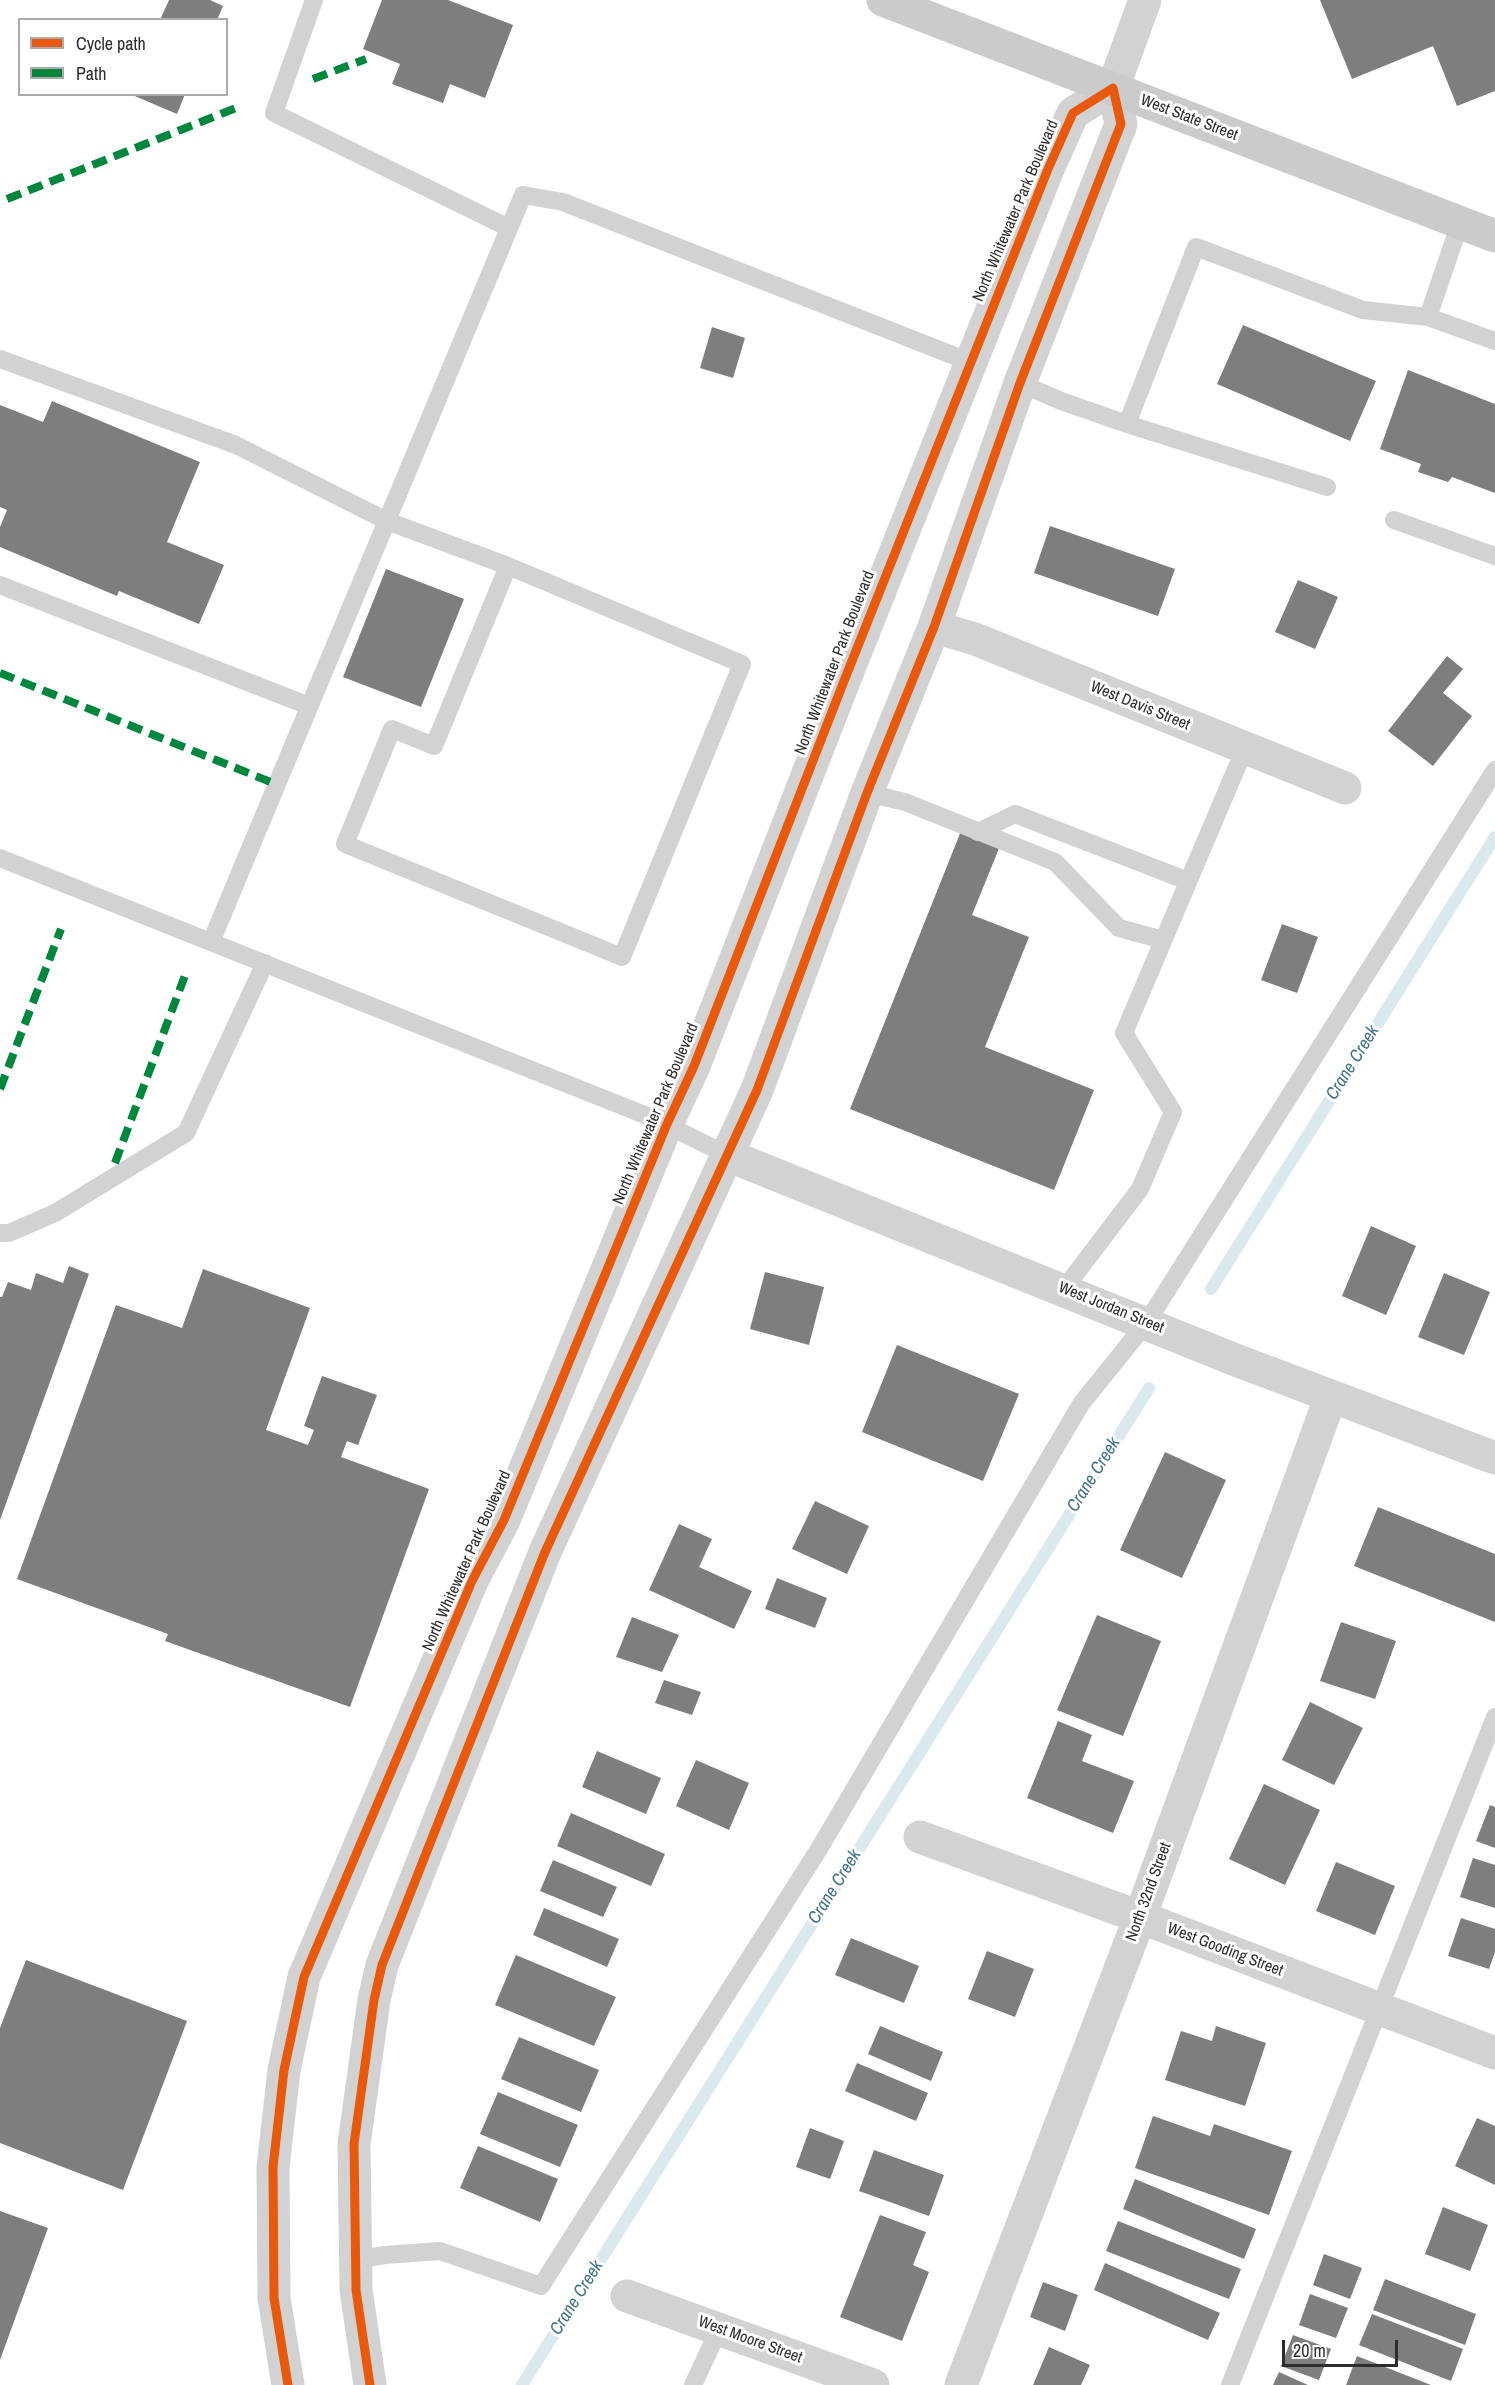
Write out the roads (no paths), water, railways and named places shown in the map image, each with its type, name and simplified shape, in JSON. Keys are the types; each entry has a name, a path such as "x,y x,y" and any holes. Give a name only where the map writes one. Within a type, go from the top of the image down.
{"main road":[{"name":"West State Street","path":"883,0 1495,236"}],"street":[{"path":"370,2385 356,2290 354,2144 374,2000 382,1965 546,1552 757,1090 867,793 934,627 1020,383 1121,124 1113,88 1145,0"},
{"name":"North Whitewater Park Boulevard","path":"288,2385 274,2298 273,2167 284,2070 304,1977 471,1581 504,1520 667,1124 698,1055 970,362 1073,113 1113,88"},
{"name":"West Davis Street","path":"934,627 975,639 1345,788"},
{"name":"West Jordan Street","path":"727,1155 1147,1322 1233,1359 1495,1458"},
{"name":"North 32nd Street","path":"961,2385 1140,1917 1331,1396"},
{"name":"West Gooding Street","path":"920,1837 1140,1917 1495,2053"},
{"name":"West Moore Street","path":"627,2296 873,2385"}],"lane":[{"path":"314,0 274,113 509,228"},
{"path":"211,942 523,195 562,202 970,362"},
{"path":"1428,316 1460,223"},
{"path":"1127,424 1196,247 1363,310 1428,316 1495,340"},
{"path":"0,359 236,445 387,520 508,566 742,664 622,957 345,844 392,729 434,746 508,566"},
{"path":"1020,383 1061,401 1127,424 1327,487"},
{"path":"1394,520 1495,556"},
{"path":"0,585 309,706"},
{"path":"1064,1289 1140,1189 1173,1112 1124,1033 1245,748"},
{"path":"356,2260 385,2255 440,2251 541,2286 819,1849 1081,1404 1147,1322 1495,770"},
{"path":"867,793 905,802 1055,862 1119,928 1163,940"},
{"path":"978,832 1015,814 1188,881"},
{"path":"0,858 667,1124 727,1155"},
{"path":"0,1233 9,1233 55,1213 186,1133 265,963"},
{"path":"1230,2385 1495,1717"},
{"path":"693,2385 719,2329"}],"waterway":[{"name":"Crane Creek","path":"1211,1289 1495,837"},
{"name":"Crane Creek","path":"522,2385 1149,1388"}]}
